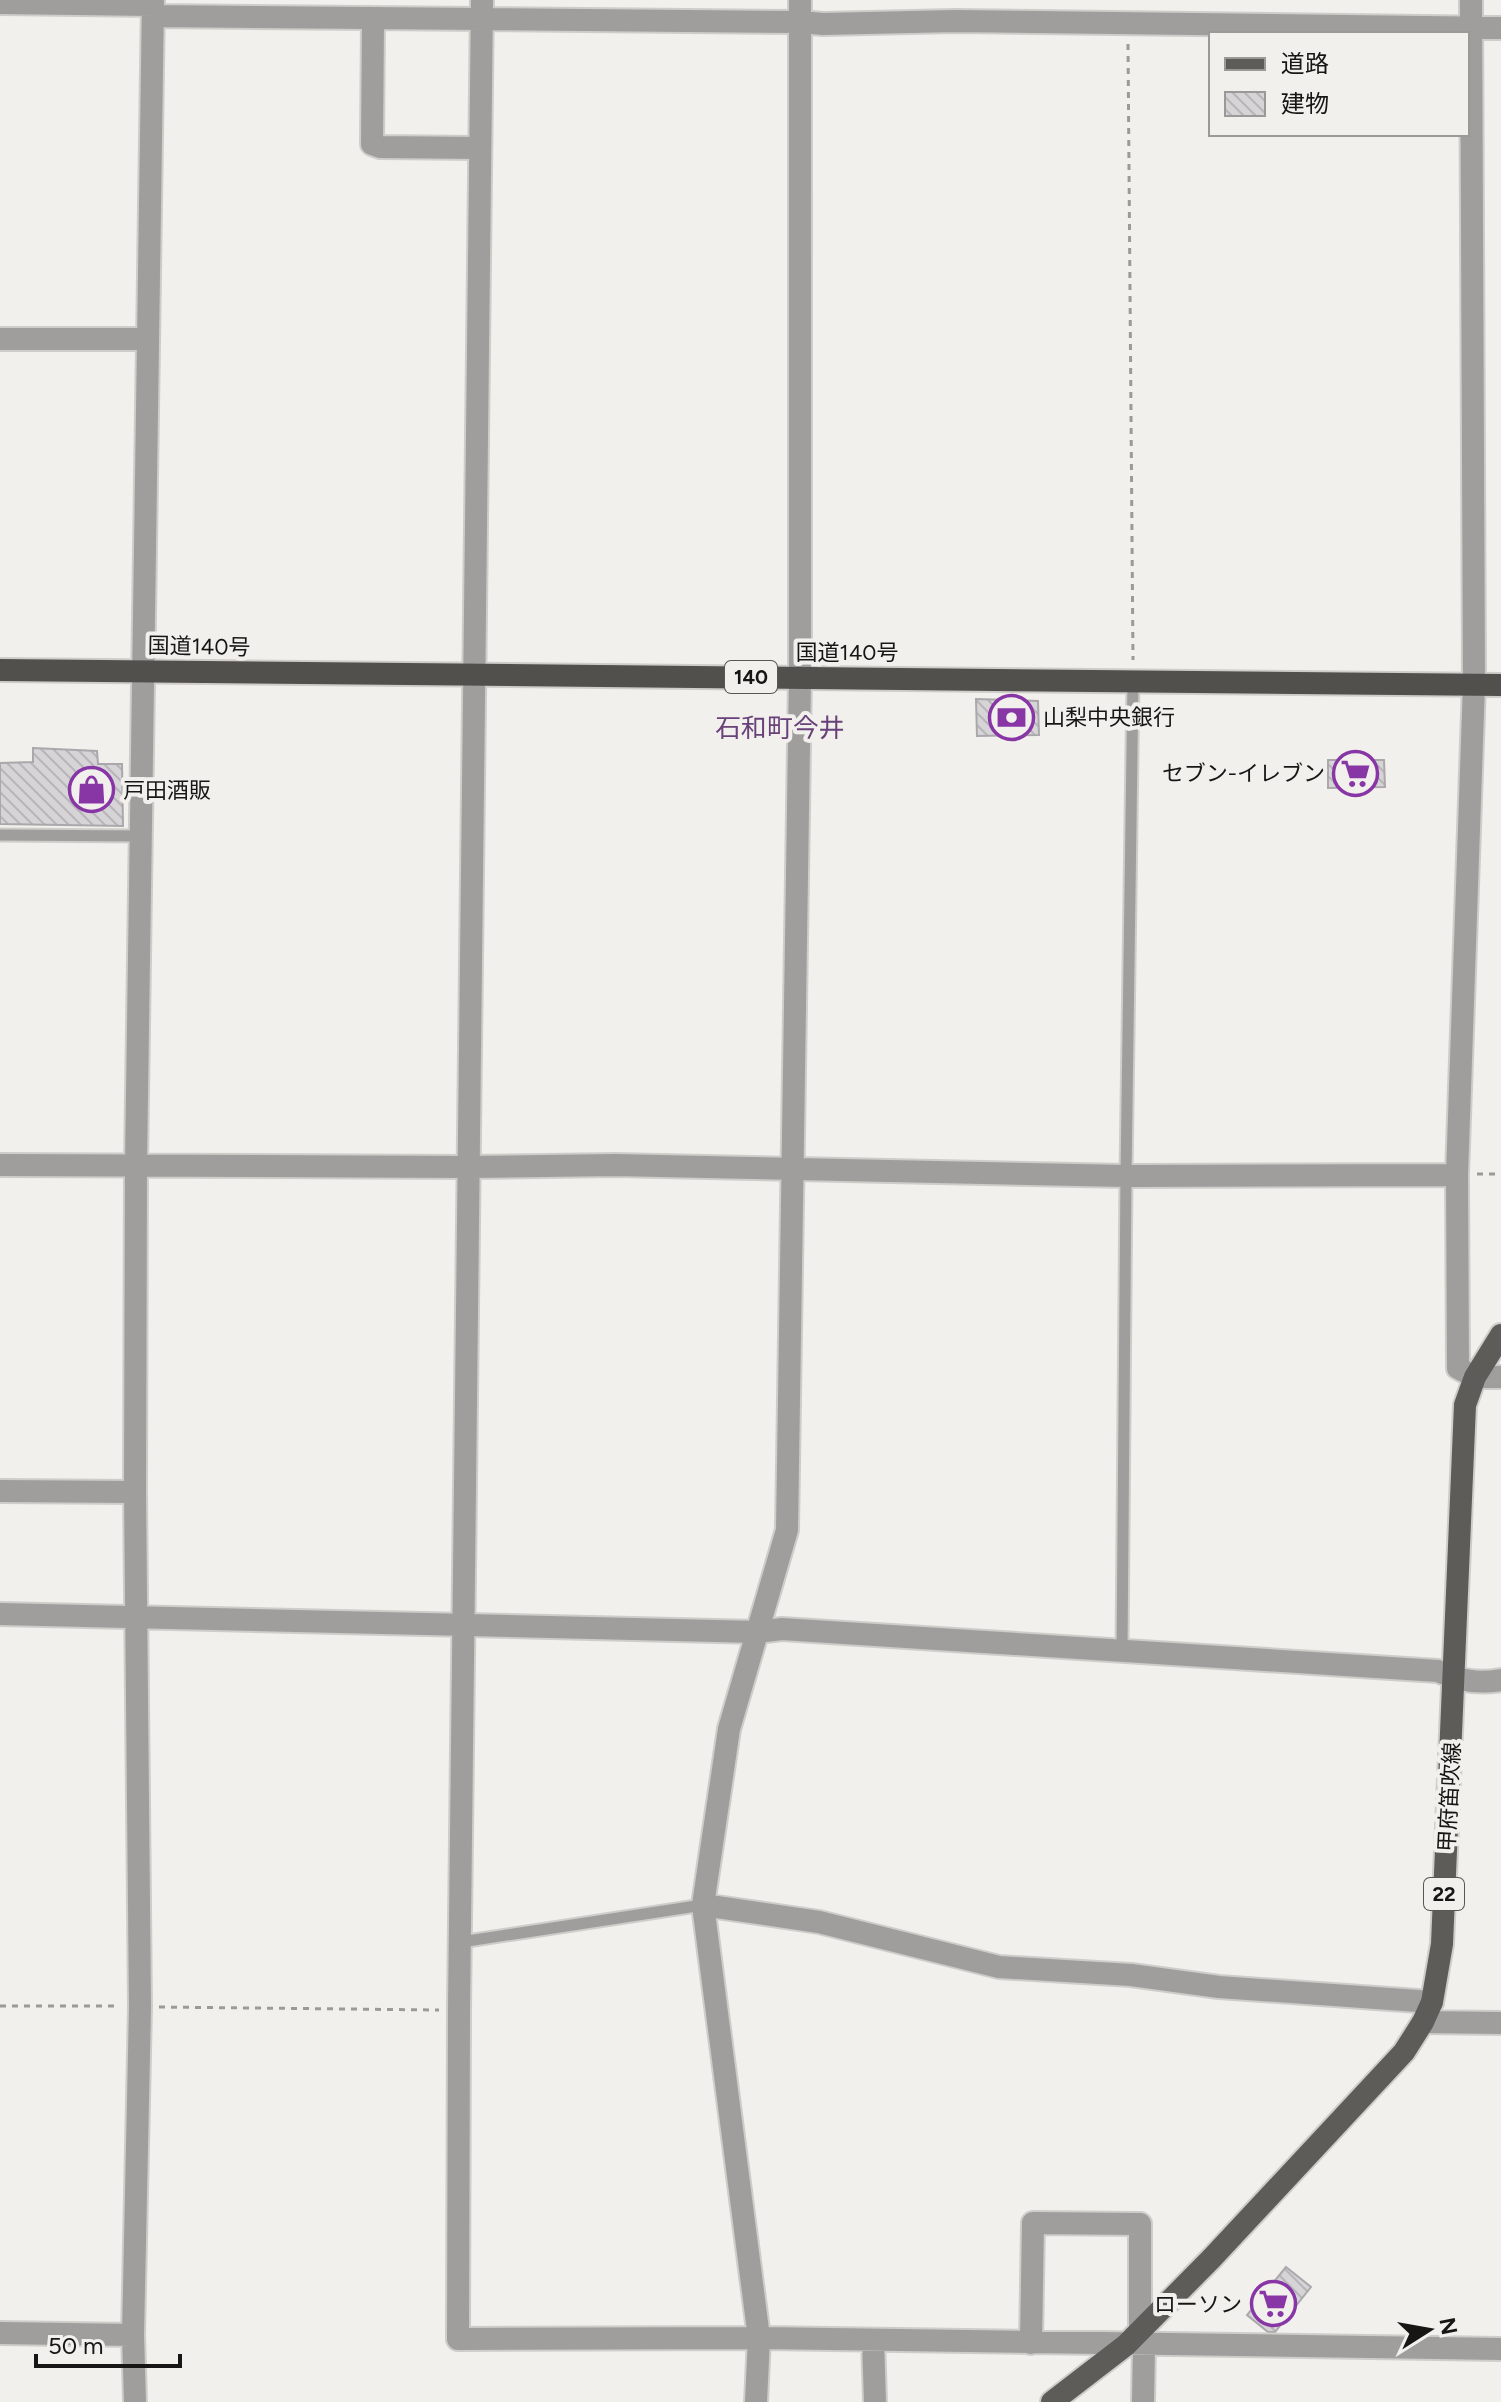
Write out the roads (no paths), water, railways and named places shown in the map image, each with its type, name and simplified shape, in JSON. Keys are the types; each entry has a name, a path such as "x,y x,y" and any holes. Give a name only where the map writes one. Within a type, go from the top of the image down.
{"highway":[{"name":"国道140号","path":"0,670 1501,685"}],"main road":[{"name":"甲府笛吹線","path":"1052,2402 1137,2341 1404,2052 1428,2012 1442,1944 1465,1405 1475,1377 1501,1335"}],"street":[{"path":"1471,0 1474,684 1457,1175 1458,1368 1475,1377 1501,1377"},
{"path":"0,3 153,7 373,19 482,10 643,18 800,11 823,24 955,21 1501,28"},
{"path":"135,2402 133,2335 140,2007 135,1492 136,1164 153,7"},
{"path":"482,10 458,2339 1137,2341 1501,2349"},
{"path":"756,2402 759,2338 703,1905 729,1729 787,1530 800,678 800,11"},
{"path":"373,19 372,144 380,147 480,148"},
{"path":"0,339 147,339"},
{"path":"0,1165 615,1165 1126,1176 1457,1175"},
{"path":"0,1491 135,1492"},
{"path":"0,1614 758,1632 782,1629 1438,1671 1455,1679 1483,1683 1501,1680"},
{"path":"703,1905 819,1922 999,1967 1131,1975 1501,2023"},
{"path":"1031,2343 1033,2223 1140,2224 1137,2341 1143,2402"},
{"path":"0,2333 133,2335"},
{"path":"873,2340 875,2402"}],"lane":[{"path":"1122,1650 1133,680"},
{"path":"0,835 141,836"},
{"path":"461,1942 703,1905"}],"place":[{"name":"山梨中央銀行","path":"1012,717"},
{"name":"セブン-イレブン","path":"1356,773"},
{"name":"戸田酒販","path":"92,790"},
{"name":"ローソン","path":"1273,2304"}],"district":[{"name":"石和町今井","path":"780,728"}]}
